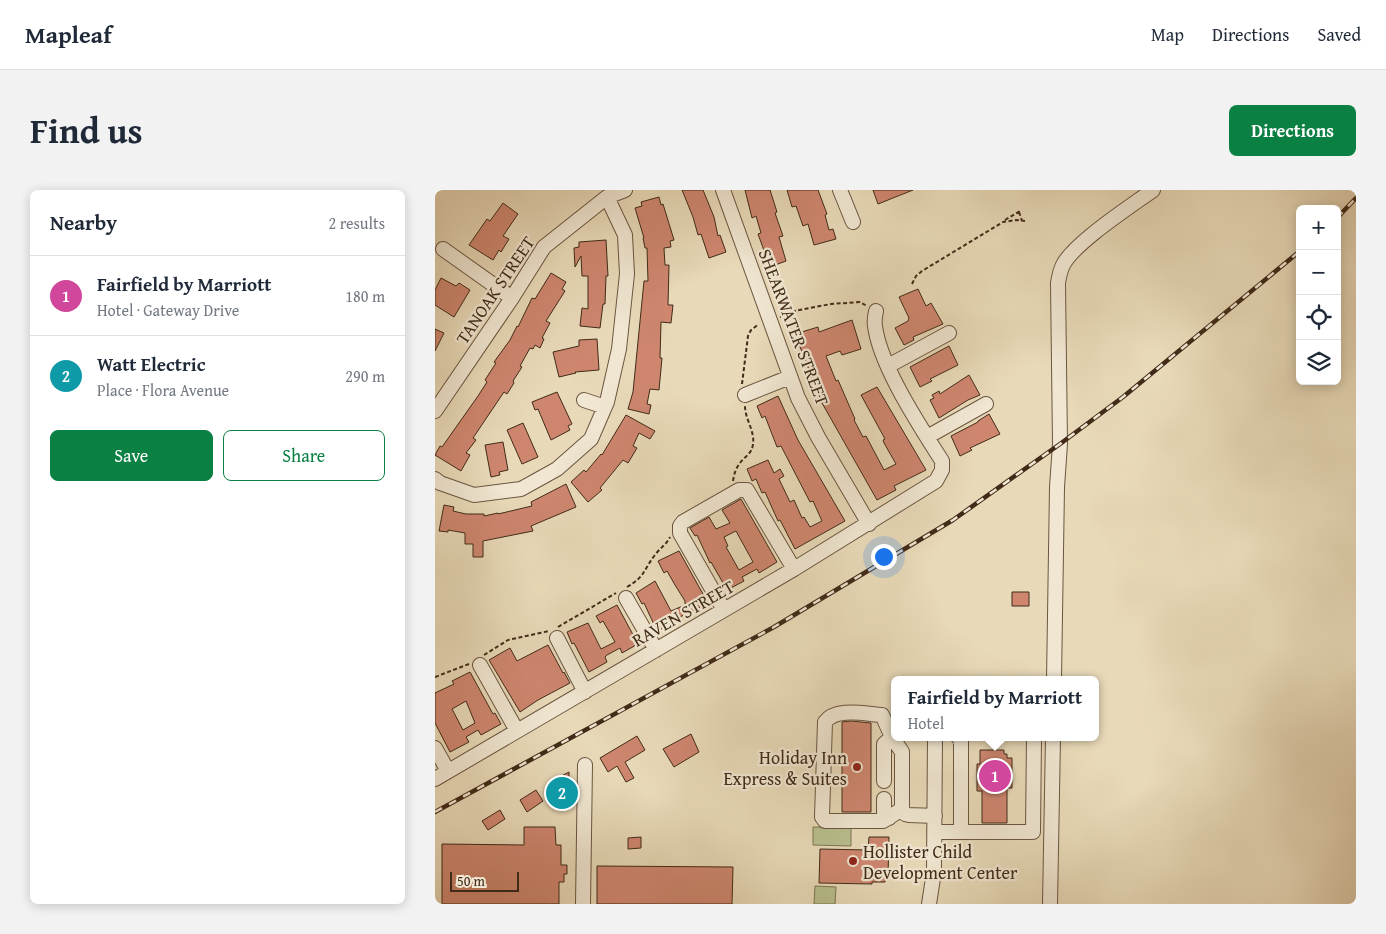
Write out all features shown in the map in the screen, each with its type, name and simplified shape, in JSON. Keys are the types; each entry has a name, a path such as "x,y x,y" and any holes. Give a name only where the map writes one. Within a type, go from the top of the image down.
{"street":[{"name":"TANOAK STREET","path":"435,411 441,391 512,298 544,247 607,196 625,190"},
{"name":"SHEARWATER STREET","path":"723,190 798,398 818,437 869,524"},
{"path":"840,190 853,222"},
{"path":"1054,676 1057,487 1060,444 1060,272 1073,252 1095,233 1153,190"},
{"path":"435,479 440,483 474,495 521,489 557,469 591,439 605,407 619,349 627,274 625,235 607,196"},
{"path":"443,249 512,298"},
{"path":"876,311 874,324 888,366 927,437 986,404"},
{"path":"888,366 949,333"},
{"path":"745,395 791,377"},
{"path":"584,400 605,407"},
{"name":"RAVEN STREET","path":"435,779 794,569 936,481 942,470 942,461 927,437"},
{"path":"725,610 680,533 680,526 683,522 733,493 742,489 747,490 794,569"},
{"path":"626,598 656,650"},
{"path":"557,638 585,692"},
{"path":"478,661 517,732"},
{"path":"891,732 888,715 843,714 829,717 825,722 822,818 825,820 883,821 902,809"},
{"path":"885,780 884,744 891,738"},
{"path":"895,741 902,752 902,809 905,814 909,815 935,816"},
{"path":"929,904 934,872 935,741"},
{"path":"961,741 961,832"},
{"path":"935,832 1033,832 1034,741"},
{"path":"1050,904 1053,741"},
{"path":"435,748 448,771"},
{"path":"583,904 585,765"},
{"path":"884,799 884,813 889,818"}],"path":[{"path":"912,284 916,276 922,271 1019,212 1023,221 1003,222"},
{"path":"733,493 737,467 751,451 754,443 753,433 746,415 742,381 748,336 751,330 755,326 794,312 831,304 860,302 876,311"},
{"path":"435,678 478,661 498,644 553,630 634,583 643,575 654,556 668,541 674,530 680,526"}],"green space":[{"path":"813,827 851,827 851,846 813,845"},
{"path":"815,886 836,887 835,904 814,904"}],"building":[{"path":"682,190 703,190 714,217 718,236 720,235 726,252 709,258 701,234 698,235"},
{"path":"745,190 770,190 783,236 779,237 786,261 770,267 758,234 761,233 756,216 752,218"},
{"path":"787,190 818,190 827,214 825,215 829,230 833,229 836,239 814,245 808,224 803,226 796,206 792,207"},
{"path":"873,190 913,190 878,204"},
{"path":"659,197 674,240 670,241 671,247 664,248 665,265 669,265 668,305 673,305 671,323 661,322 660,358 662,358 659,390 650,389 647,404 651,405 649,414 628,409 633,392 644,281 648,281 647,248 645,248 635,208 642,206 641,202"},
{"path":"503,203 518,214 503,236 509,239 501,252 499,250 493,260 469,245 487,219 490,221"},
{"path":"606,240 608,276 606,276 605,304 603,304 600,328 580,326 582,308 588,309 588,276 582,276 581,256 575,267 574,248 579,247 579,242"},
{"path":"551,273 566,282 562,289 565,291 546,321 550,323 542,338 544,339 540,348 535,345 533,349 530,348 520,366 522,367 513,381 514,383 507,394 504,392 473,438 476,440 466,453 470,455 461,471 435,455 487,382 485,380 496,363 494,362 518,327 532,298 535,299"},
{"path":"441,278 456,286 459,283 470,290 454,317 435,305 435,290"},
{"path":"918,289 926,306 931,303 943,324 913,337 914,340 904,345 895,328 908,321 909,318 899,297"},
{"path":"852,320 861,349 842,355 840,351 826,356 854,420 863,437 866,436 884,470 896,464 861,395 877,387 926,470 894,486 896,490 877,500 822,403 795,334 818,327 819,332"},
{"path":"435,329 444,333 435,351"},
{"path":"597,339 599,370 575,372 559,377 553,352 579,346 579,340"},
{"path":"949,346 958,365 930,379 932,381 920,387 910,367"},
{"path":"969,375 980,395 968,400 939,418 930,400 934,398 932,395 939,391 940,394"},
{"path":"557,392 572,424 568,426 570,430 551,440 538,409 535,410 532,402"},
{"path":"778,396 798,440 845,521 795,549 780,520 778,521 765,492 762,493 756,479 752,481 747,469 768,460 774,473 780,469 784,476 779,479 790,502 794,500 802,518 804,517 810,527 822,521 813,501 810,502 781,446 777,447 765,416 762,418 757,406"},
{"path":"989,414 1000,434 970,448 972,450 960,456 951,436"},
{"path":"626,415 655,431 650,439 639,433 633,446 637,448 628,463 623,460 600,488 602,490 588,502 571,482 584,470 586,472 602,455"},
{"path":"523,423 538,457 522,464 507,430"},
{"path":"503,442 508,470 499,472 500,475 491,477 485,445"},
{"path":"566,484 576,507 531,526 533,531 483,541 483,557 473,557 473,544 465,544 465,533 448,530 448,532 439,531 444,505 454,507 453,511 466,514 484,514 484,516 498,514 532,506 531,502"},
{"path":"741,499 777,562 759,573 757,569 742,577 744,581 727,590 710,563 697,535 695,536 690,528 709,517 716,529 730,523 722,510","holes":["736,531 753,562 739,570 726,547 728,546 724,537"]},
{"path":"679,551 708,603 678,618 679,621 657,631 644,603 642,604 636,593 655,581 671,611 685,605 685,601 667,571 664,573 658,561"},
{"path":"1012,592 1029,592 1029,606 1012,606"},
{"path":"617,605 638,644 622,653 620,648 607,655 605,657 607,662 589,672 567,632 588,623 601,649 615,642 603,621 600,623 596,616"},
{"path":"548,645 570,683 520,712 489,660 510,648 517,661"},
{"path":"470,672 493,714 495,713 501,724 481,735 478,730 466,737 469,742 450,752 435,723 435,693 454,684 452,681","holes":["466,701 475,723 463,730 452,709"]},
{"name":"Holiday Inn Express & Suites","path":"842,722 871,723 871,812 842,812"},
{"path":"691,734 699,752 674,767 663,749"},
{"path":"637,736 645,750 625,762 634,778 626,782 617,766 608,772 600,758"},
{"path":"980,750 1004,750 1007,758 1012,758 1012,788 1007,788 1007,823 982,823 982,791 977,791 977,764 980,764"},
{"path":"569,772 569,808 556,808 556,779"},
{"path":"536,790 543,801 527,812 520,800"},
{"path":"500,810 505,819 488,830 482,821"},
{"path":"524,827 555,827 556,845 561,845 561,865 567,865 567,874 564,874 564,882 559,882 559,904 442,904 442,844 524,845"},
{"path":"641,837 641,848 628,849 628,838"},
{"name":"Hollister Child Development Center","path":"869,837 889,837 888,877 886,877 885,882 872,882 872,884 819,883 820,849 868,850"},
{"path":"597,866 733,867 732,904 597,904"}],"railway":[{"path":"1341,214 1356,198"},
{"path":"435,812 774,627 953,520 1123,397 1296,254"}],"place":[{"name":"Holiday Inn Express & Suites","path":"857,767"},
{"name":"Fairfield by Marriott","path":"995,776"},
{"name":"Watt Electric","path":"562,793"},
{"name":"Hollister Child Development Center","path":"853,861"}]}
